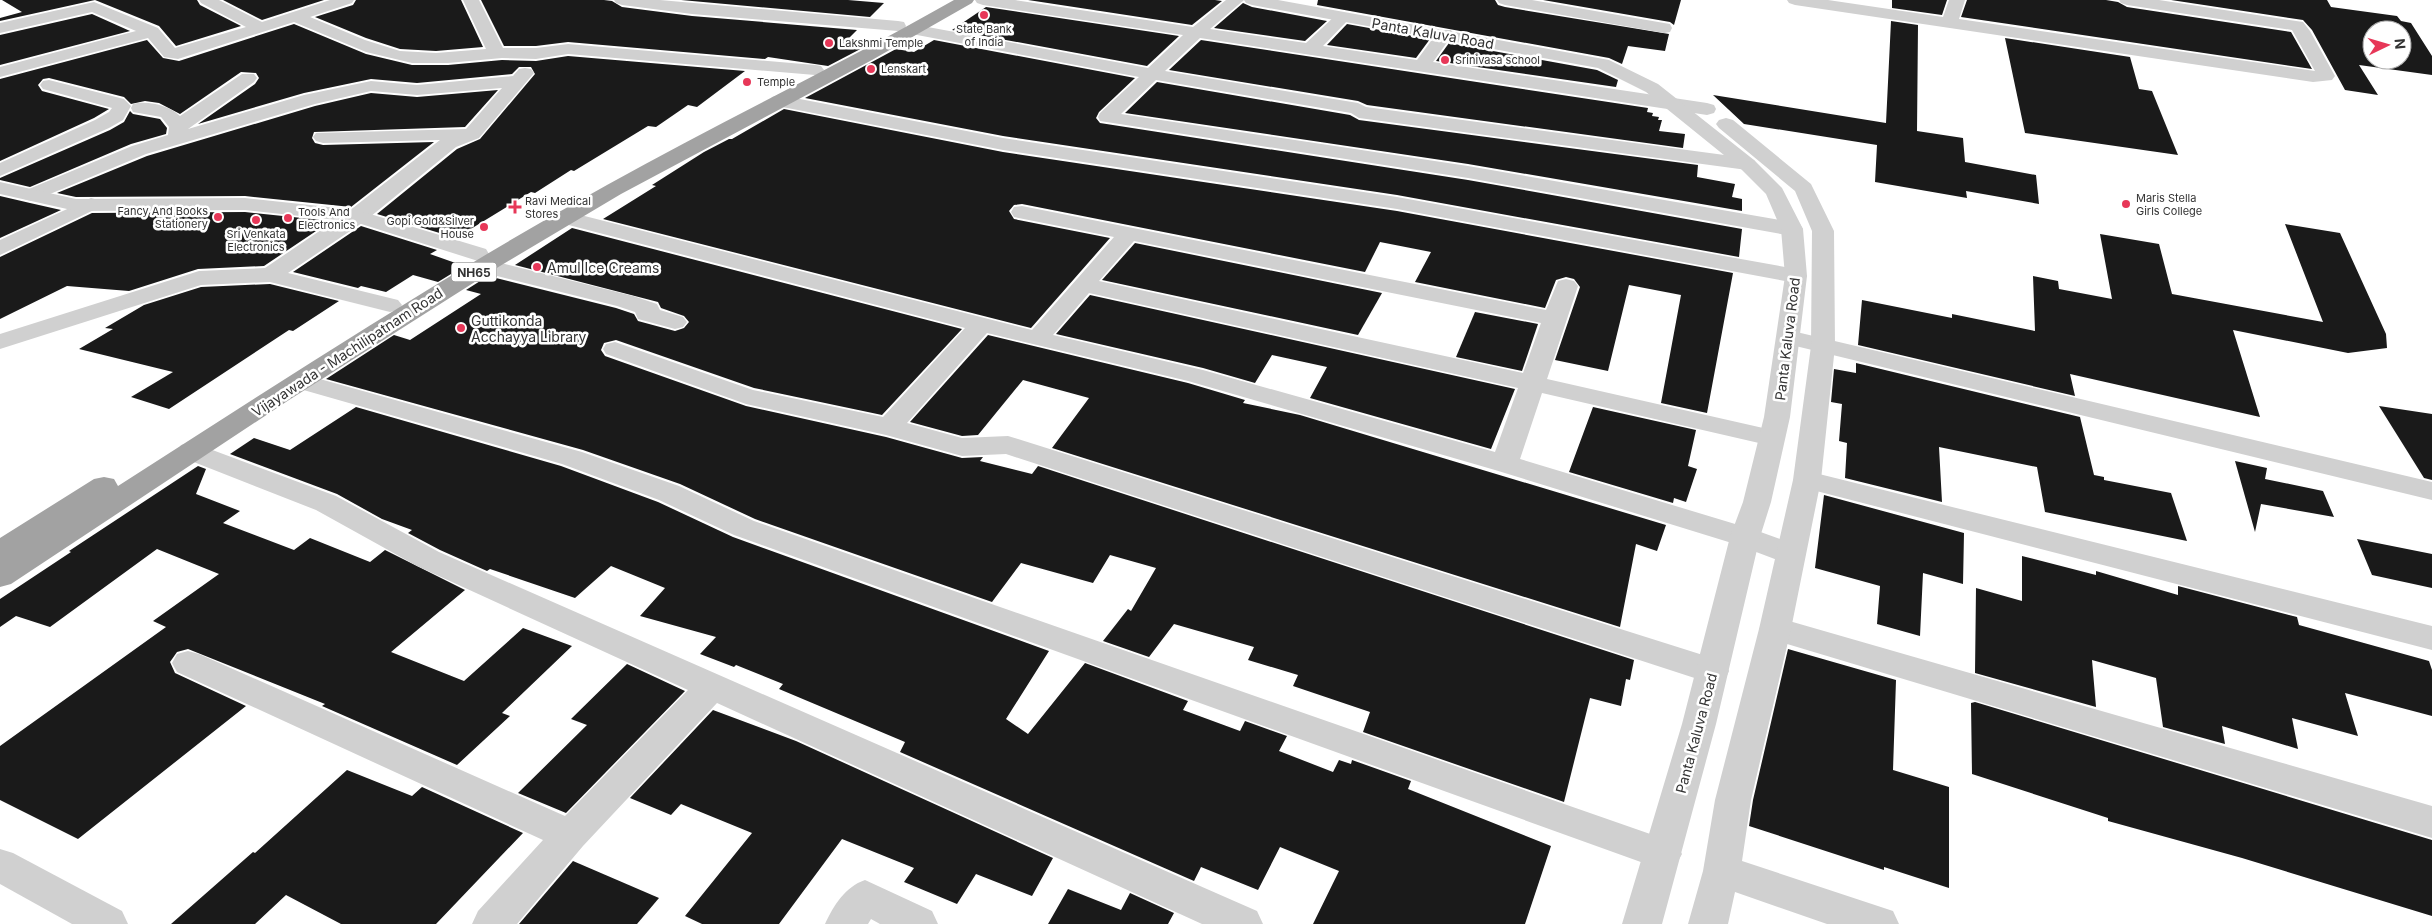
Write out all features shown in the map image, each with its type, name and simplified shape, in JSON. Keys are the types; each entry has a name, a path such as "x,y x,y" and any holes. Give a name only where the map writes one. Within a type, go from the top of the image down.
{"highway":[{"name":"Vijayawada - Machilipatnam Road","path":"0,552 390,305 565,217 663,162 779,101 907,28 938,0"},
{"name":"Vijayawada - Machilipatnam Road","path":"0,576 302,382 482,260 644,156 815,70 966,0"}],"street":[{"path":"207,0 260,27"},
{"path":"0,28 81,4 106,11 152,32 170,52 178,54 346,0"},
{"path":"471,0 497,53"},
{"path":"622,0 692,9 907,28 1151,74 1358,109 1359,112 1747,164"},
{"path":"983,0 1675,106 1708,109"},
{"path":"1236,0 1195,33 1107,117 1468,172 1792,229"},
{"name":"Panta Kaluva Road","path":"1252,0 1603,64 1652,88 1747,164 1776,192 1792,229 1796,276 1772,438 1757,502 1745,537 1713,671 1642,924"},
{"name":"Panta Kaluva Road","path":"1302,0 1465,27 1607,55 1636,63 1708,109 1769,157 1804,188 1823,231 1823,346 1807,480 1775,629 1733,800 1722,871 1708,924"},
{"path":"1505,0 1664,28"},
{"path":"1795,0 2303,76 2319,78 2326,76 2302,31 2297,26 2127,0"},
{"path":"1950,22 1957,0"},
{"path":"1096,18 1115,4"},
{"path":"293,16 334,32 344,40 400,56 476,57 497,53 542,54 568,49 815,70"},
{"path":"1309,50 1343,17"},
{"path":"0,72 152,32"},
{"path":"1421,66 1445,34"},
{"path":"270,275 357,216 449,143 472,134 542,54"},
{"path":"177,132 248,78"},
{"path":"31,195 177,132 311,99 372,86 416,90 518,81"},
{"path":"0,170 102,124 116,116 122,106 117,103 49,85"},
{"path":"779,101 1003,144 1397,202 1796,276"},
{"path":"140,108 166,113 177,132"},
{"path":"323,137 472,134"},
{"path":"0,188 76,204 245,204 357,216 482,260 649,309 646,314 675,322"},
{"path":"0,248 91,204"},
{"path":"1022,212 1556,319"},
{"path":"565,217 981,325 1194,375 1505,464 1745,537 1791,554"},
{"path":"1037,339 1128,234"},
{"path":"0,342 199,278 270,275 390,305"},
{"path":"1084,285 1772,438"},
{"path":"1505,464 1566,286"},
{"path":"889,427 981,325"},
{"path":"1788,337 2432,491"},
{"path":"615,349 746,396 889,427 962,446 1008,445 1713,671"},
{"path":"302,382 572,458 670,493 744,528 1662,854"},
{"path":"191,452 326,504 428,559 1243,924"},
{"path":"1807,480 2432,638"},
{"path":"1775,629 2432,822"},
{"path":"188,663 570,835"},
{"path":"492,924 570,835 713,685"},
{"path":"0,865 108,924"},
{"path":"1722,871 1879,924"},
{"path":"845,924 865,897 918,924"}],"building":[{"path":"2,0 95,0 0,21 0,18 22,12"},
{"path":"95,0 197,0 200,5 241,26 176,46 159,26"},
{"path":"223,0 324,0 262,20"},
{"path":"356,0 461,0 483,47 436,51 400,49 366,38 315,17 353,5"},
{"path":"481,0 604,0 612,1 622,7 692,16 857,30 847,40 870,44 828,66 768,57 765,59 568,42 536,46 504,46"},
{"path":"681,0 848,0 884,3 870,17"},
{"path":"1028,0 1215,0 1222,1 1192,25"},
{"path":"1318,0 1495,0 1498,5 1505,7 1669,34 1665,51 1628,46 1622,64 1609,58 1317,5"},
{"path":"1543,0 1681,0 1674,25 1670,22"},
{"path":"1892,0 1947,0 1942,15 1892,8"},
{"path":"1967,0 2106,0 2118,2 2127,7 2291,32 2312,69 1961,17"},
{"path":"2171,0 2327,0 2331,7 2397,16 2400,20 2362,20 2362,65 2359,65 2378,95 2345,90 2312,30 2303,20"},
{"path":"1243,3 1252,7 1327,21 1305,41 1214,28"},
{"path":"986,7 1179,36 1147,66 952,30"},
{"path":"92,14 130,31 0,65 0,35"},
{"path":"1891,21 1918,25 1917,131 1963,138 1965,162 2036,175 2039,204 1966,191 1967,198 1875,182 1877,145 1744,124 1713,95 1886,123"},
{"path":"294,24 366,54 412,65 448,65 502,60 536,61 568,56 745,71 697,107 688,105 656,127 648,126 535,193 531,192 456,238 377,214 457,149 480,139 535,74 531,67 519,67 512,74 417,83 371,79 304,93 198,124 255,84 259,78 256,73 241,72 180,114 159,103 145,101 131,104 124,97 49,78 43,79 38,85 42,91 109,109 94,118 0,161 0,79 147,40 163,58 179,61"},
{"path":"1347,24 1430,39 1416,58 1327,45"},
{"path":"2412,25 2432,56 2432,75 2396,70 2412,70"},
{"path":"2005,38 2130,57 2139,89 2152,91 2178,155 2025,133"},
{"path":"934,40 1135,78 1099,112 1096,118 1100,123 1468,180 1742,229 1739,257 1397,195 1003,136 805,98 896,49 914,52"},
{"path":"1201,40 1648,108 1647,112 1653,113 1652,116 1659,117 1658,120 1662,120 1659,131 1685,134 1683,148 1367,105 1358,101 1169,70"},
{"path":"1449,43 1597,70 1618,80 1616,87 1436,61"},
{"path":"1157,82 1350,115 1359,120 1698,165 1697,177 1735,184 1732,197 1742,199 1742,211 1468,164 1125,113"},
{"path":"498,90 465,127 314,132 312,138 315,143 323,145 434,142 351,207 245,196 76,197 57,193 147,156 315,106 371,93 417,97"},
{"path":"784,109 1003,152 1397,211 1733,273 1707,413 1661,403 1681,295 1629,285 1608,371 1555,360 1580,287 1574,279 1566,277 1556,280 1545,308 1415,282 1431,252 1380,242 1365,272 1022,204 1014,205 1009,211 1014,219 1110,238 1031,328 603,219 656,186 652,185 704,152 732,139"},
{"path":"130,111 133,114 160,119 167,128 166,134 131,144 30,187 0,180 0,178 110,130 124,122"},
{"path":"0,196 30,203 61,210 0,238"},
{"path":"245,212 331,221 264,266 198,269 129,291 67,286 0,319 0,257 92,213"},
{"path":"2285,224 2340,233 2386,334 2387,348 2348,353 2233,330 2260,417 2070,374 2075,396 1858,345 1862,300 1952,318 1952,314 2035,331 2033,276 2058,281 2059,289 2112,299 2100,234 2159,244 2172,294 2323,322"},
{"path":"361,226 437,250 430,254 464,266 438,282 413,275 386,292 361,286 358,288 293,272"},
{"path":"572,228 962,329 882,415 754,388 616,340 604,343 601,350 605,356 746,406 886,437 962,458 983,457 980,461 1032,474 1038,466 1634,660 1630,680 1626,679 1621,706 1590,698 1564,802 1363,732 1370,712 1293,686 1298,675 1248,660 1254,647 1174,624 1149,657 1103,641 1128,609 1131,611 1156,568 1110,555 1093,583 1021,563 992,602 755,519 680,484 583,450 326,379 394,335 410,340 481,294 466,290 488,276 616,308 634,314 638,321 675,331 684,328 689,322 684,316 661,308 658,302 515,265"},
{"path":"1135,243 1382,293 1358,335 1102,280"},
{"path":"270,284 339,301 293,331 289,330 169,409 131,397 173,372 79,349 113,329 105,328 144,305 201,287"},
{"path":"1090,295 1515,389 1491,449 1310,398 1327,367 1272,355 1255,383 1203,368 1056,334"},
{"path":"1475,312 1538,324 1522,371 1456,357"},
{"path":"988,335 1188,383 1245,400 1243,403 1300,415 1666,525 1657,551 1636,544 1620,627 1052,448 1089,398 1023,380 978,435 962,436 910,422"},
{"path":"1856,363 2080,417 2094,475 2104,477 2104,480 2171,493 2187,541 2045,512 2037,467 1939,447 1942,502 1845,478 1847,443 1839,441 1842,404 1831,402 1834,369 1856,373"},
{"path":"2379,406 2432,414 2432,480 2424,478"},
{"path":"356,407 561,466 658,502 733,537 1049,651 1006,719 1028,734 1085,663 1188,701 1183,710 1240,731 1245,721 1287,736 1279,751 1333,772 1339,760 1351,764 1352,760 1411,781 1408,789 1551,846 1525,924 1313,924 1339,871 1280,847 1258,890 1201,867 1194,881 900,752 905,742 779,689 783,684 736,665 734,667 700,654 716,637 640,616 665,588 611,566 575,598 490,569 487,571 440,550 408,533 412,530 382,519 337,494 230,454 254,438 290,450"},
{"path":"1593,407 1696,430 1688,466 1697,469 1686,502 1674,498 1673,503 1569,472"},
{"path":"2235,461 2267,468 2265,479 2323,491 2334,517 2261,504 2255,532"},
{"path":"198,466 206,469 196,494 240,511 223,523 294,550 310,538 370,562 385,550 465,590 391,652 464,681 523,628 572,646 502,713 510,716 457,765 322,706 325,704 188,649 177,652 170,662 175,673 246,706 78,839 0,800 0,746 166,627 153,621 219,574 157,549 50,627 16,616 0,627 0,599"},
{"path":"1824,495 1964,533 1963,584 1923,573 1920,636 1877,624 1880,586 1815,568"},
{"path":"2357,539 2432,554 2432,588 2372,575"},
{"path":"2022,556 2096,575 2096,571 2178,595 2178,586 2297,617 2299,625 2429,661 2432,670 2432,716 2345,693 2358,736 2292,718 2298,749 2222,726 2225,744 2163,727 2156,678 2092,660 2096,707 1975,673 1976,588 2022,601"},
{"path":"1788,649 1896,680 1893,770 1949,787 1949,888 1884,867 1884,870 1749,826 1753,800"},
{"path":"627,664 685,691 566,813 518,793 587,725 571,719"},
{"path":"1975,702 2432,840 2432,916 2242,858 2108,821 2108,818 1972,774 1971,703"},
{"path":"713,710 796,741 1053,858 1032,896 976,874 957,904 904,882 914,868 842,839 779,924 702,924 685,916 752,833 681,804 671,815 630,798"},
{"path":"347,770 412,796 422,787 523,833 436,924 341,924 286,895 255,924 171,924 253,852 255,853"},
{"path":"573,861 659,898 637,924 519,924"},
{"path":"1068,889 1121,910 1130,893 1174,913 1168,924 1048,924"}],"place":[{"name":"State Bank of India","path":"984,15"},
{"name":"Lakshmi Temple","path":"829,43"},
{"name":"Srinivasa school","path":"1445,60"},
{"name":"Lenskart","path":"871,69"},
{"name":"Temple","path":"747,82"},
{"name":"Maris Stella Girls College","path":"2126,204"},
{"name":"Ravi Medical Stores","path":"515,207"},
{"name":"Fancy And Books Stationery","path":"218,217"},
{"name":"Tools And Electronics","path":"288,218"},
{"name":"Sri Venkata Electronics","path":"256,220"},
{"name":"Gopi Gold&Silver House","path":"484,227"},
{"name":"Amul Ice Creams","path":"537,267"},
{"name":"Guttikonda Acchayya Library","path":"461,328"}]}
